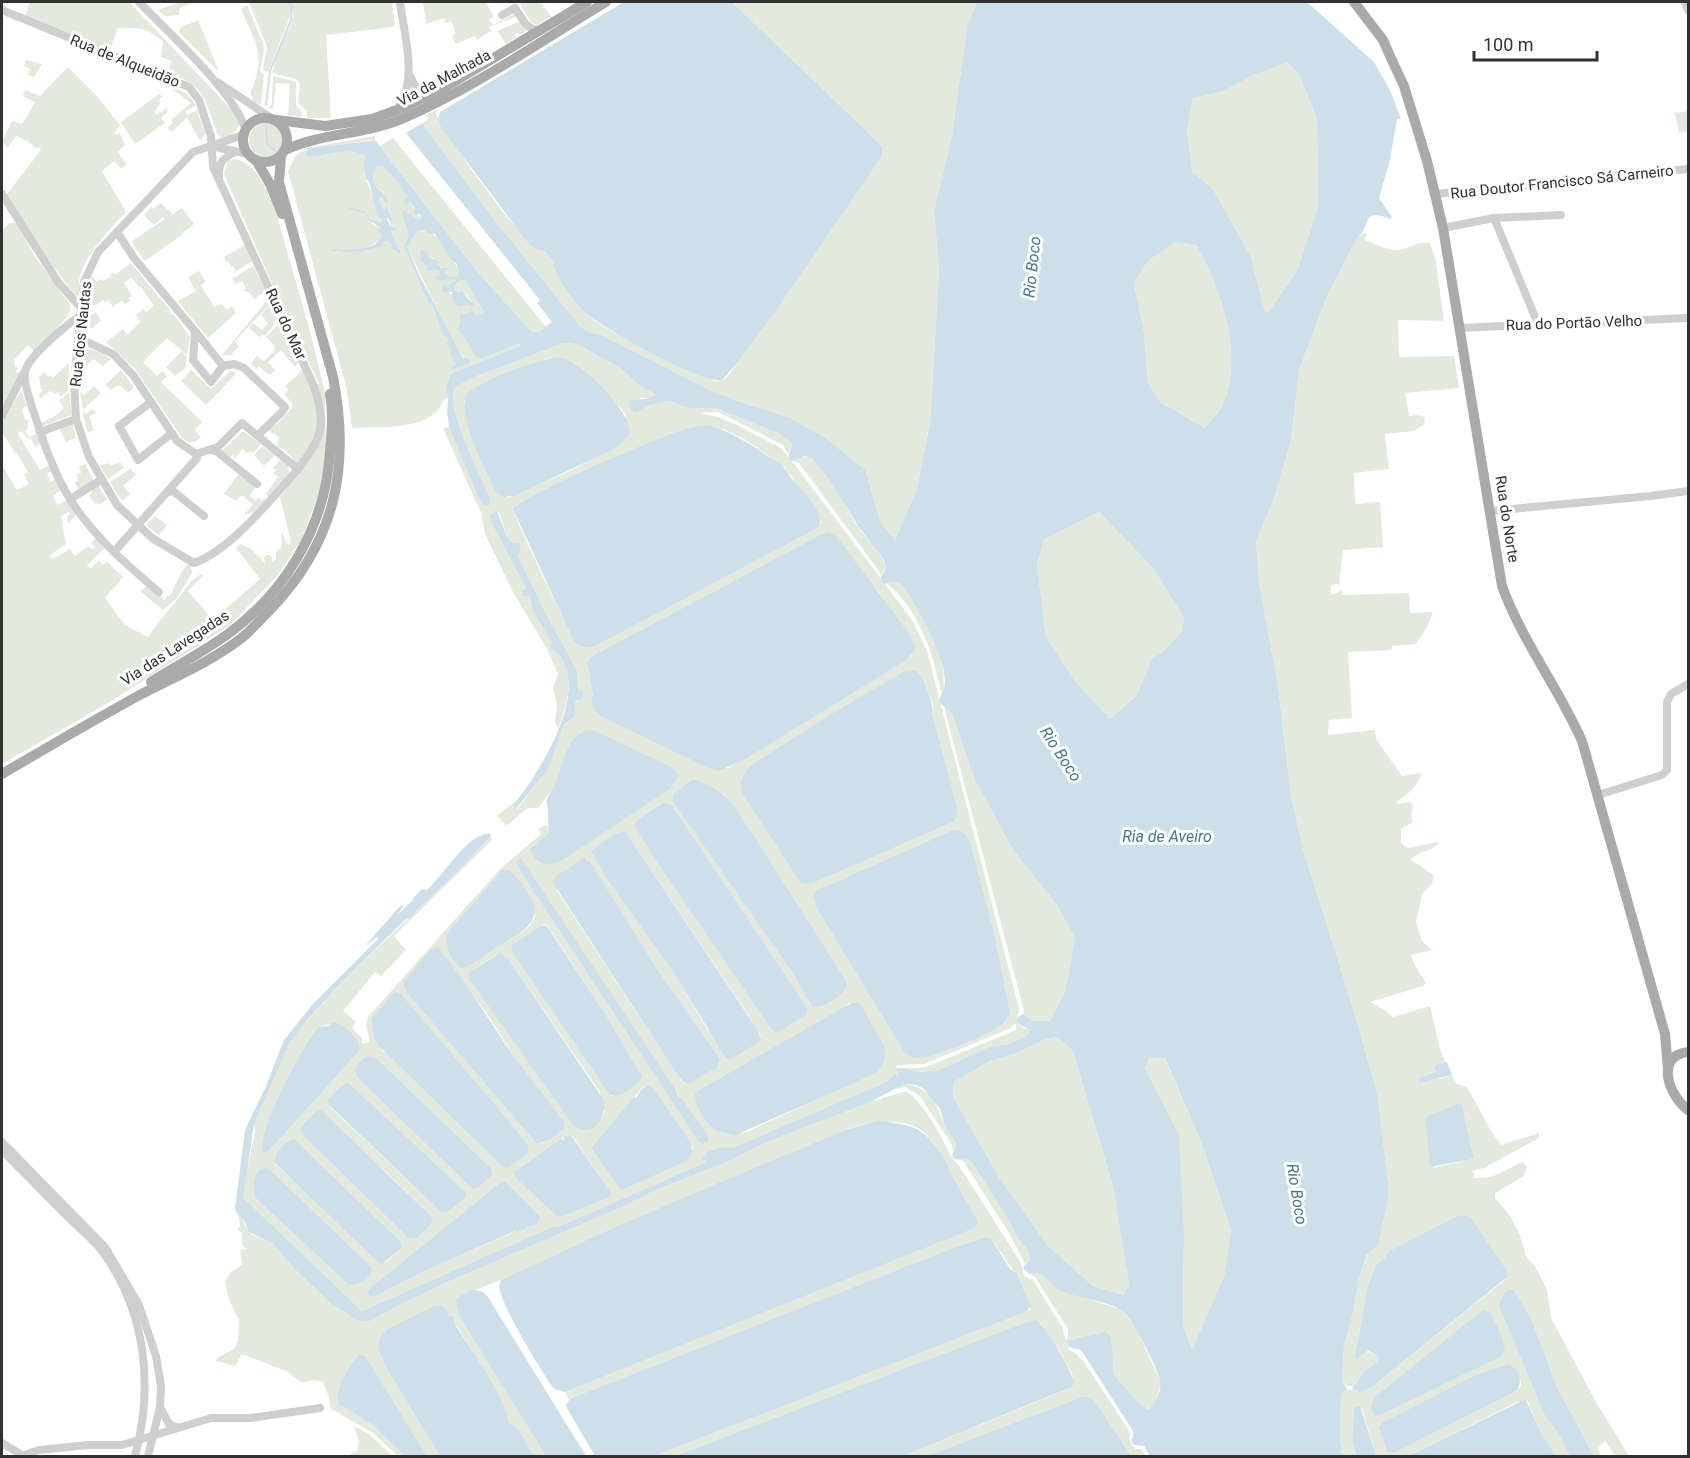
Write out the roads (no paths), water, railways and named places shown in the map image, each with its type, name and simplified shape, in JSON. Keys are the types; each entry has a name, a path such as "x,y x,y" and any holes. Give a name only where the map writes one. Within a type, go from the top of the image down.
{"main road":[{"name":"Via da Malhada","path":"274,119 325,126 372,119 397,110 431,96 587,2"},
{"name":"Via da Malhada","path":"283,153 303,141 364,131 420,111 470,84 606,2"},
{"name":"Rua do Norte","path":"1354,2 1383,40 1404,86 1417,123 1435,194 1443,228 1502,586 1526,639 1572,719 1582,741 1665,1034 1667,1078 1673,1094 1689,1110"},
{"path":"256,119 274,119 282,125 287,137 283,153 269,162 252,157 242,142 244,132 256,119"},
{"name":"Via das Lavegadas","path":"2,774 115,709 223,651 244,635 274,605 315,549 332,508 338,479 340,429 333,376 279,183 283,153"},
{"name":"Via das Lavegadas","path":"2,769 127,697 221,639 249,617 268,598 297,561 308,539 326,485 331,440 331,401 326,373 289,236 270,184 252,157"},
{"path":"221,639 244,628 290,579 298,575 297,568 318,527 331,483 335,436 331,421"},
{"path":"1665,1034 1673,1043 1687,1052"},
{"path":"1668,1069 1678,1055 1687,1052"}],"street":[{"path":"139,2 211,77 239,113 244,132"},
{"path":"397,110 405,99 410,75 400,2"},
{"path":"1685,2 1689,10"},
{"path":"502,15 515,8 531,30 540,30"},
{"name":"Rua de Alqueidão","path":"2,10 189,87 199,100 211,136 211,157 219,180"},
{"path":"410,75 417,88 431,96"},
{"path":"211,77 274,119"},
{"name":"Rua dos Nautas","path":"194,563 152,538 117,505 89,458 76,419 75,381 84,282 98,252 194,152 244,132"},
{"path":"212,146 252,157"},
{"path":"219,180 218,167 224,158 235,152"},
{"name":"Rua Doutor Francisco Sá Carneiro","path":"1435,194 1689,169"},
{"name":"Rua do Mar","path":"194,563 207,559 238,534 298,469 312,450 321,431 321,406 313,384 219,180"},
{"path":"2,194 58,282 82,312 41,349 26,370 2,416"},
{"path":"1443,228 1494,219 1561,215"},
{"path":"1494,219 1538,324"},
{"path":"117,232 134,258 223,366"},
{"name":"Rua do Portão Velho","path":"1460,328 1689,318"},
{"path":"195,331 193,360 211,382 223,366 234,364 244,368 285,406 282,412 258,435"},
{"path":"79,338 113,354 133,375 177,441 196,454"},
{"path":"26,370 26,386 40,432 59,479 70,499 114,552 159,592"},
{"path":"151,402 119,426 138,460 172,433"},
{"path":"40,432 76,419"},
{"path":"196,454 218,447 242,423 298,469"},
{"path":"208,450 216,451 257,484"},
{"path":"114,552 197,458 196,454"},
{"path":"70,499 101,480"},
{"path":"168,492 173,491 204,516"},
{"path":"1490,511 1689,491"},
{"path":"1598,795 1662,776 1667,770 1667,702 1671,694 1689,684"},
{"path":"2,1142 105,1247 139,1305 152,1342 159,1372 160,1407 148,1456"},
{"path":"2,1150 101,1251 128,1299 140,1335 146,1371 144,1412 140,1438 134,1456"},
{"path":"160,1407 165,1418 176,1427"},
{"path":"2,1443 21,1456 39,1450 88,1445 122,1445 212,1418 250,1418 320,1408"},
{"path":"122,1445 134,1456"}],"water":[{"path":"624,2 732,2 883,149 881,158 780,305 739,361 722,380 710,379 673,364 610,330 584,311 562,284 550,257 528,243 440,126 438,119 440,112"},
{"name":"Ria de Aveiro","path":"977,2 1307,2 1374,62 1390,90 1401,119 1397,119 1390,160 1379,198 1392,217 1390,219 1374,215 1368,219 1327,296 1299,370 1291,441 1273,501 1256,541 1259,583 1278,685 1291,797 1304,852 1357,1021 1378,1097 1389,1192 1378,1245 1367,1254 1344,1345 1342,1380 1347,1389 1341,1394 1342,1456 1150,1456 1144,1446 1134,1445 1131,1440 1133,1431 1081,1350 1069,1347 1066,1341 1104,1332 1110,1335 1113,1373 1135,1400 1148,1410 1157,1397 1160,1382 1155,1366 1138,1332 1121,1310 1059,1290 1040,1274 1029,1274 1023,1268 1030,1259 1028,1250 1019,1240 973,1164 966,1158 954,1159 952,1156 956,1146 955,1142 945,1126 940,1109 924,1089 916,1085 904,1084 872,1101 772,1140 722,1164 656,1190 443,1284 370,1321 359,1321 332,1304 291,1265 272,1243 249,1232 244,1220 236,1212 245,1130 284,1040 313,1004 378,939 377,937 365,946 400,906 403,905 403,907 397,915 422,889 427,890 434,883 464,848 480,836 489,833 491,836 462,867 345,979 308,1019 289,1044 254,1124 243,1198 362,1311 706,1162 702,1160 711,1150 734,1147 888,1081 894,1075 897,1076 899,1072 897,1068 920,1072 939,1070 989,1047 1009,1044 1029,1034 1028,1029 1016,1022 1023,1014 1032,1021 1050,1021 1065,992 1075,938 1057,905 1013,850 975,780 952,714 939,702 945,678 937,649 922,618 900,583 884,584 882,582 886,568 884,560 813,459 805,456 791,461 788,458 792,445 790,441 780,434 716,408 688,408 670,401 646,406 638,412 630,410 629,401 656,394 639,385 620,368 597,355 576,344 564,343 474,377 454,388 453,399 460,428 490,498 490,505 484,505 449,427 446,388 450,374 520,346 520,344 483,358 475,356 457,328 460,325 460,315 473,311 477,315 482,315 484,312 465,280 461,280 454,289 458,293 462,290 474,304 472,307 466,305 458,307 453,301 452,292 444,293 443,285 449,285 457,279 437,280 435,278 440,276 439,271 435,269 428,271 420,261 421,250 428,253 428,257 438,261 437,264 442,268 447,268 444,272 449,277 458,276 456,263 452,261 435,234 418,230 407,247 420,277 463,358 469,360 470,363 453,369 455,364 447,345 448,340 446,336 443,336 433,306 428,302 404,246 409,234 402,209 418,220 421,218 420,214 414,214 415,208 410,202 406,205 403,201 407,197 395,179 382,166 376,166 373,176 376,187 388,202 386,204 381,196 379,199 384,211 386,207 392,219 391,221 387,217 390,226 396,231 391,232 401,253 392,249 392,244 387,241 383,243 383,246 359,252 331,251 332,249 371,246 382,237 379,230 381,228 369,220 366,214 347,209 366,212 371,220 382,222 378,216 369,182 365,178 364,161 366,157 354,152 311,157 305,154 309,149 375,140 476,270 531,331 539,332 552,322 537,303 540,300 406,133 422,123 496,222 580,326 588,332 599,334 717,394 789,418 824,437 866,471 880,522 895,540 917,488 930,422 939,270 934,211 952,136 967,26","holes":["1288,62 1299,74 1317,119 1318,207 1297,271 1269,311 1265,312 1251,257 1213,189 1192,171 1187,130 1193,98 1224,91 1253,75","1175,242 1196,245 1221,300 1230,341 1229,382 1223,404 1205,428 1160,402 1148,383 1144,332 1134,283 1148,261","1099,512 1153,568 1184,618 1182,632 1165,650 1152,659 1136,696 1110,719 1075,681 1046,637 1037,564 1045,539","1057,1037 1073,1051 1113,1186 1129,1285 1124,1295 1093,1286 1049,1247 999,1177 953,1097 954,1082 990,1061 1017,1053 1046,1039","1150,1057 1165,1058 1201,1142 1231,1230 1224,1276 1192,1350 1183,1325 1184,1238 1179,1135 1145,1069"]},
{"path":"560,357 580,368 603,388 622,412 630,433 621,444 610,451 514,496 503,497 495,491 474,444 466,418 466,395 483,383 510,371 539,361"},
{"path":"707,425 737,437 783,465 812,502 820,519 819,527 597,645 584,647 579,645 573,640 513,509 541,491 625,453 691,427"},
{"path":"497,511 507,537 514,543 519,543 521,550 518,554 519,558 577,670 578,689 584,692 582,699 576,700 574,718 564,724 549,768 515,810 513,806 547,755 556,736 567,699 568,681 563,661 549,645 552,643 533,611 529,596 523,596 526,588 494,528 490,516"},
{"path":"829,532 837,537 908,632 915,649 908,659 742,761 718,771 600,716 593,708 587,662 592,656"},
{"path":"914,670 925,683 930,696 932,713 958,810 955,821 818,881 805,884 800,882 743,794 741,782 745,772 750,766 828,716 905,671"},
{"path":"589,730 596,731 673,768 679,776 671,788 564,859 553,864 544,864 536,859 530,849 549,833 546,801 570,744 581,733"},
{"path":"692,780 697,780 717,790 728,799 842,974 847,984 842,993 832,1000 821,1006 812,1007 792,972 673,801 673,795"},
{"path":"664,802 672,805 808,1009 807,1014 778,1032 771,1029 635,827 637,820"},
{"path":"953,830 965,834 971,844 994,932 1010,1012 1003,1024 987,1033 939,1053 916,1058 904,1052 816,907 813,895 817,890"},
{"path":"625,831 757,1029 761,1039 759,1042 731,1059 725,1057 677,978 605,876 592,853 592,850 608,839"},
{"path":"521,858 678,1096 708,1136 708,1142 703,1144 698,1141 522,874 516,861"},
{"path":"584,858 590,862 657,969 718,1056 720,1061 717,1068 690,1084 683,1082 676,1073 553,883 556,876"},
{"path":"503,869 510,871 529,893 535,909 534,917 521,932 467,967 461,968 449,952 448,932"},
{"path":"541,926 547,926 606,1015 642,1077 637,1084 623,1093 610,1095 512,952 512,945"},
{"path":"438,947 512,1054 564,1122 564,1129 551,1139 536,1143 407,993 404,981 431,950"},
{"path":"500,953 507,957 604,1100 601,1120 592,1128 586,1130 573,1125 470,980 468,975 471,971"},
{"path":"395,992 401,994 511,1124 528,1146 528,1153 508,1167 503,1167 377,1044 371,1019"},
{"path":"856,1002 861,1005 884,1046 884,1061 876,1073 736,1135 717,1131 705,1120 695,1099 695,1094 699,1090 845,1006"},
{"path":"334,1022 355,1037 359,1051 269,1151 263,1153 262,1143 266,1127 282,1089 302,1051 318,1027 329,1026"},
{"path":"375,1057 492,1169 492,1175 473,1189 357,1077 355,1070 358,1065 363,1059"},
{"path":"1447,1062 1452,1075 1420,1083 1418,1078 1436,1072 1434,1065"},
{"path":"345,1083 349,1083 466,1193 466,1197 447,1213 441,1212 329,1105 328,1099"},
{"path":"648,1085 654,1089 689,1140 691,1154 685,1162 621,1190 591,1148 634,1097 636,1098"},
{"path":"1459,1103 1462,1105 1474,1159 1430,1167 1425,1118"},
{"path":"318,1110 322,1111 433,1218 432,1223 416,1238 409,1238 302,1134 301,1127"},
{"path":"878,1121 913,1127 927,1136 948,1164 949,1170 977,1220 977,1225 973,1229 565,1392 554,1389 506,1306 499,1285 501,1280 697,1192 845,1130"},
{"path":"571,1135 612,1194 610,1197 558,1217 516,1178 514,1172 562,1138 564,1141 564,1137"},
{"path":"294,1139 401,1242 402,1248 382,1264 377,1261 275,1163 280,1148"},
{"path":"265,1168 270,1170 371,1267 372,1271 365,1280 348,1284 256,1198 255,1176"},
{"path":"502,1181 506,1182 539,1215 540,1219 537,1224 527,1226 517,1233 515,1231 425,1271 374,1297 369,1296 367,1293 370,1288"},
{"path":"1465,1215 1471,1218 1508,1275 1372,1387 1360,1392 1352,1389 1365,1371 1379,1358 1368,1351 1357,1358 1355,1355 1368,1285 1376,1265 1385,1258 1389,1251 1456,1217"},
{"path":"986,1237 991,1238 1010,1269 1017,1274 1031,1306 1026,1312 654,1456 595,1456 566,1405 575,1397 950,1249"},
{"path":"473,1289 483,1292 488,1297 586,1456 546,1456 459,1315 456,1300"},
{"path":"1514,1290 1531,1318 1557,1387 1594,1456 1570,1456 1558,1433 1544,1414 1499,1306 1504,1293"},
{"path":"441,1305 447,1309 449,1316 453,1317 456,1326 498,1393 508,1421 518,1429 534,1456 440,1456 385,1366 378,1348 379,1339 387,1329 434,1306"},
{"path":"1483,1310 1489,1311 1497,1325 1505,1348 1502,1356 1380,1415 1376,1416 1372,1412 1372,1402 1375,1397"},
{"path":"1036,1320 1052,1339 1064,1359 1074,1383 1072,1387 903,1456 675,1456 1021,1324"},
{"path":"359,1355 366,1357 427,1456 404,1456 374,1426 339,1404 340,1385"},
{"path":"1508,1364 1519,1376 1520,1384 1516,1391 1395,1452 1387,1451 1379,1427 1383,1422 1474,1376"},
{"path":"1082,1397 1090,1397 1095,1401 1131,1456 927,1456"},
{"path":"1524,1400 1556,1456 1408,1456"},
{"path":"1360,1405 1376,1456 1356,1456 1352,1438 1354,1407"}],"waterway":[{"path":"266,105 270,71 291,20 292,6 288,2"},
{"path":"266,126 267,143 275,151"}],"water label":[{"name":"Rio Boco","path":"1032,267"},
{"name":"Rio Boco","path":"1061,754"},
{"name":"Rio Boco","path":"1297,1194"}]}
